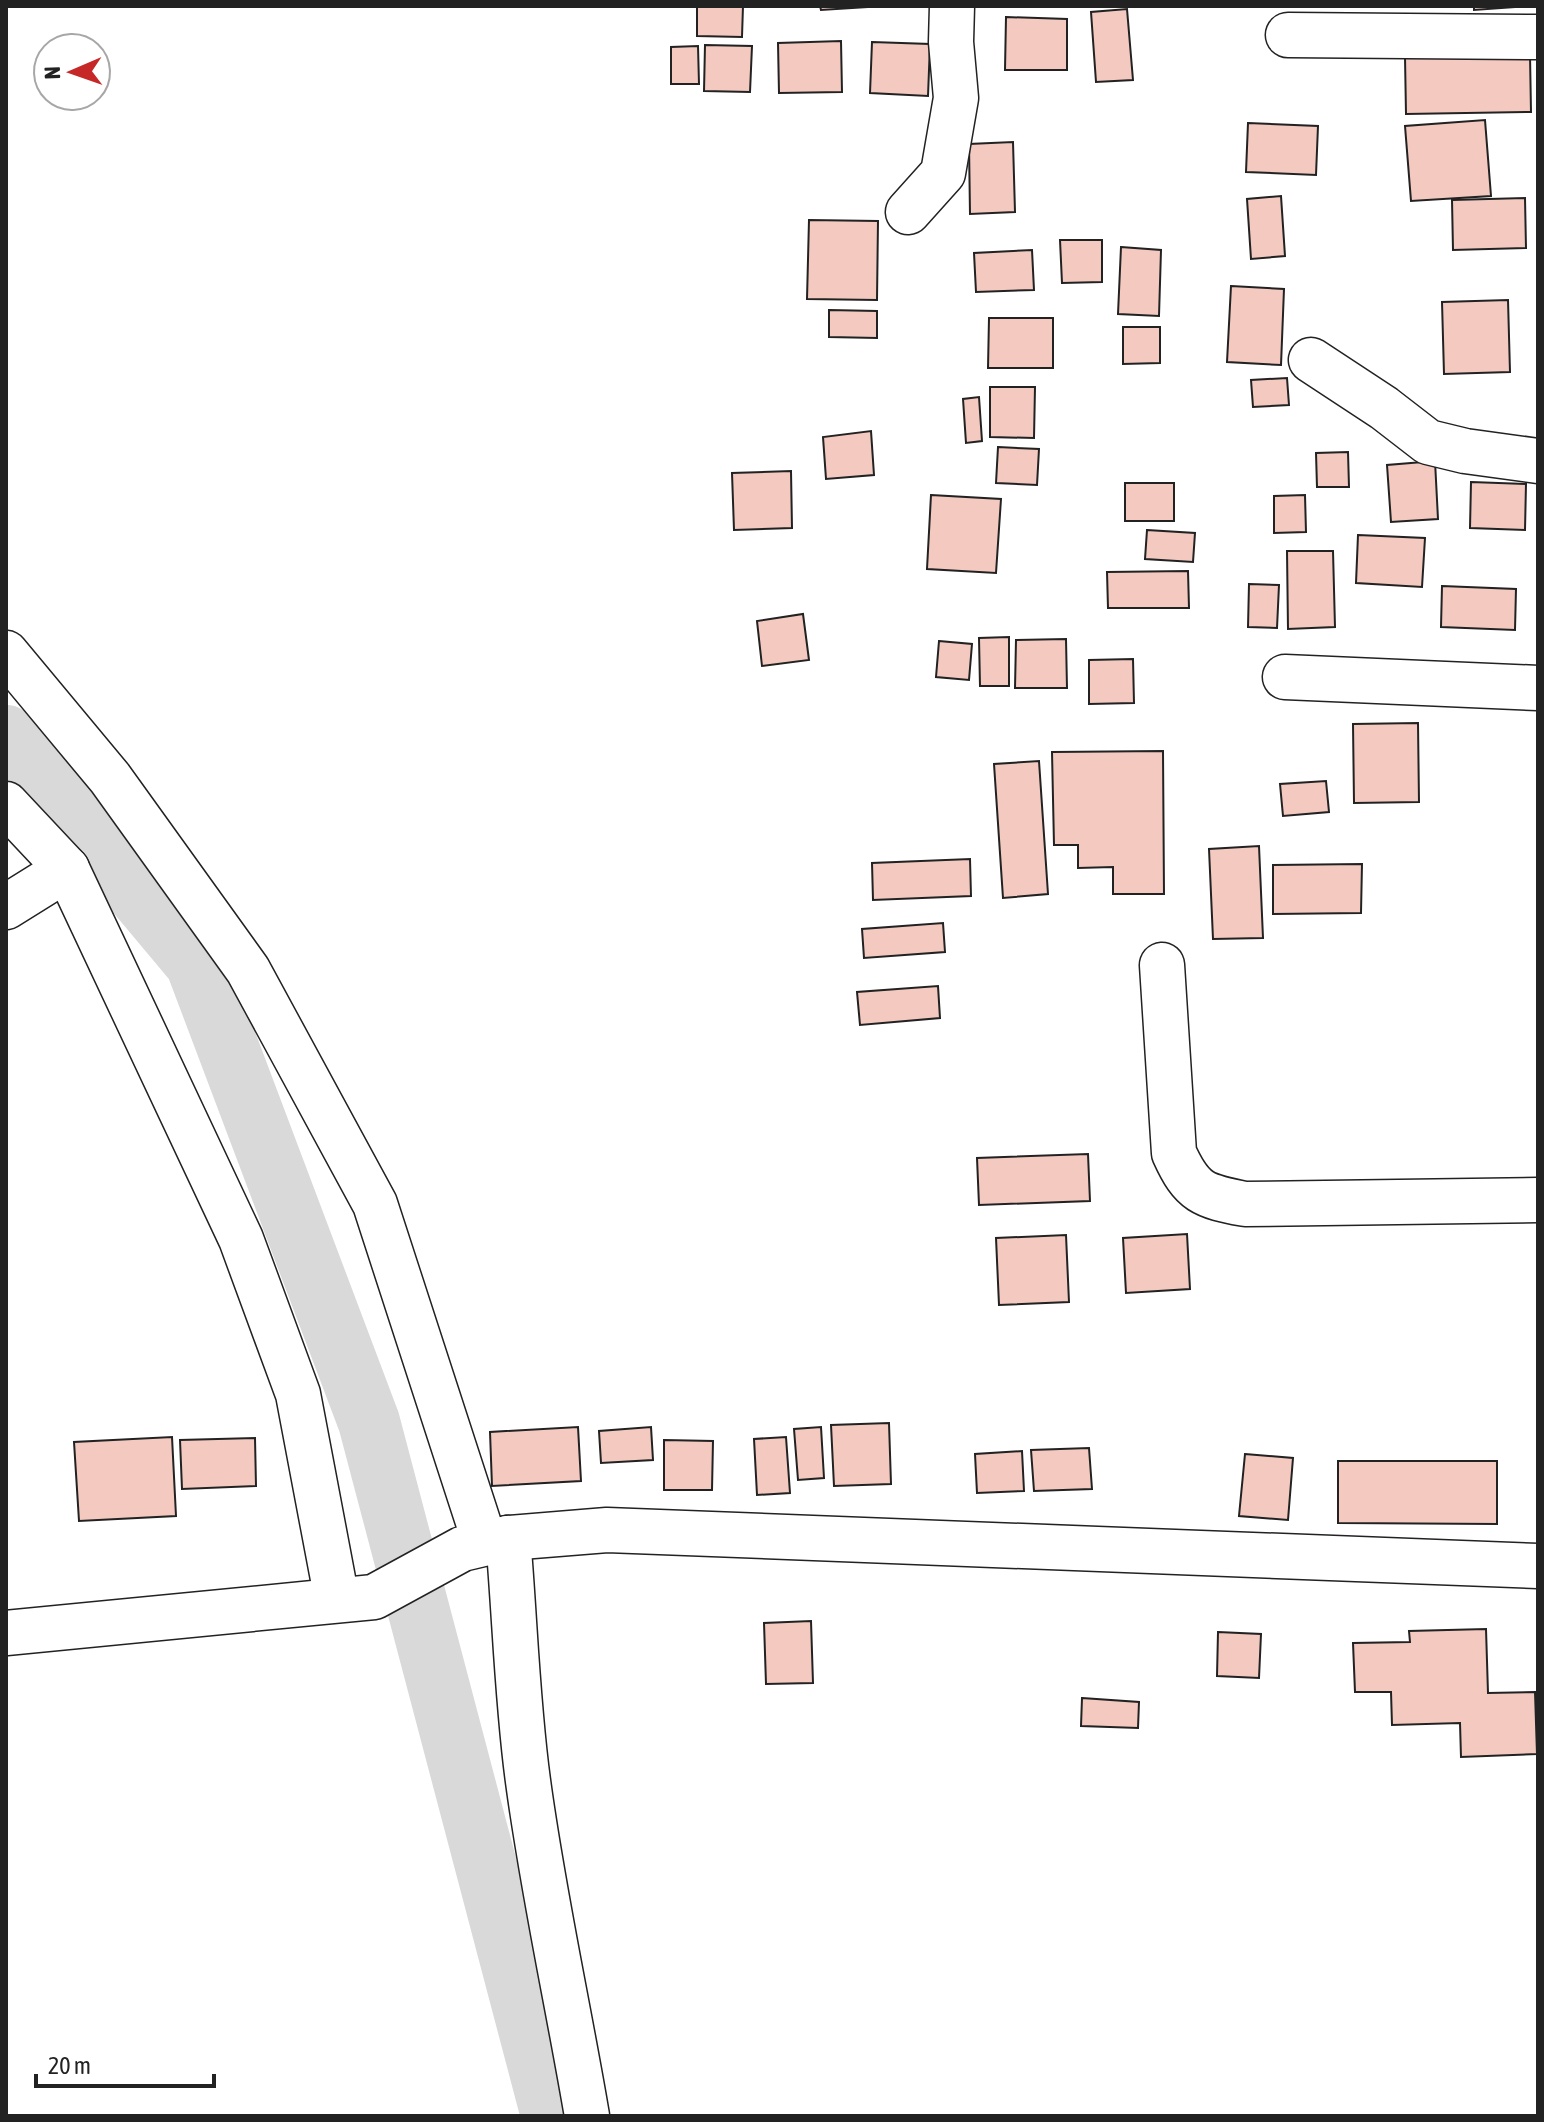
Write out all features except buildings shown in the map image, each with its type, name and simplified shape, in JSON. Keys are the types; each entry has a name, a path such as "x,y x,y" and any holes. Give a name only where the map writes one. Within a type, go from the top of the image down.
{"street":[{"path":"908,212 943,173 956,98 951,42 952,6"},
{"path":"1288,35 1538,37"},
{"path":"1311,360 1384,408 1428,442 1465,451 1538,461"},
{"path":"6,653 110,778 248,970 375,1204 485,1543 587,2116"},
{"path":"1285,677 1538,688"},
{"path":"6,804 67,869 241,1239 298,1394 355,1598"},
{"path":"6,907 67,869"},
{"path":"1162,965 1174,1153 1187,1181 1212,1198 1245,1204 1538,1200"},
{"path":"6,1633 355,1598 485,1543 607,1530 1538,1566"}],"waterway":[{"path":"6,736 196,963 369,1422 552,2116"}]}
